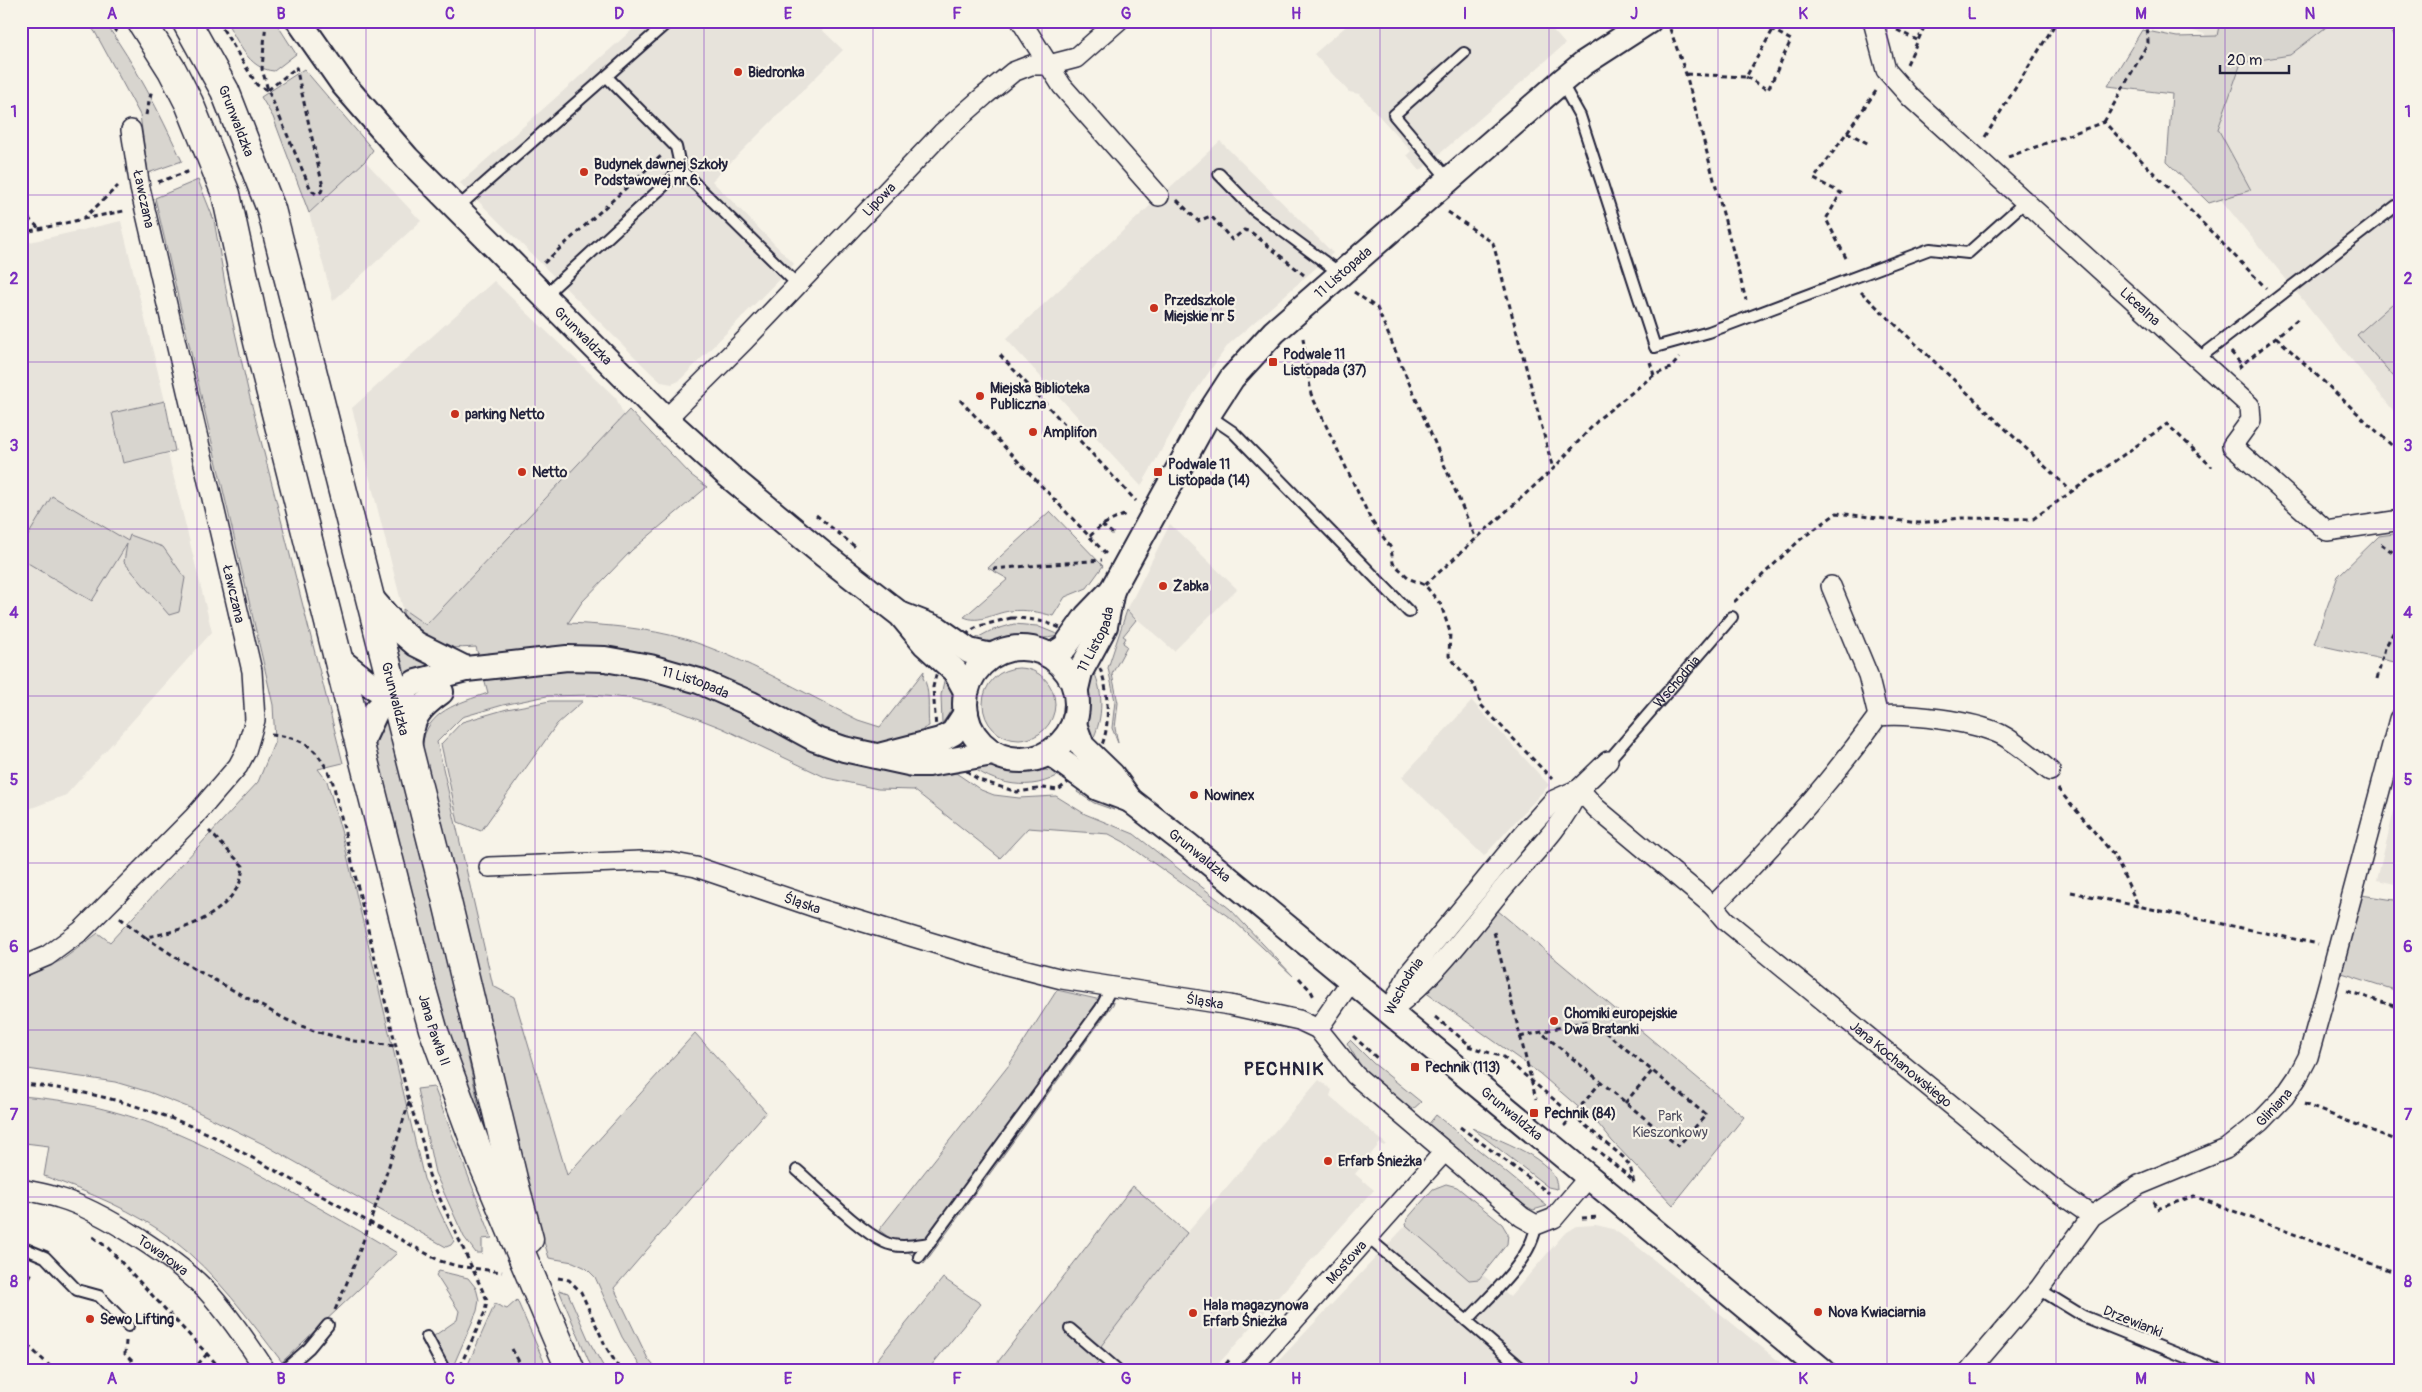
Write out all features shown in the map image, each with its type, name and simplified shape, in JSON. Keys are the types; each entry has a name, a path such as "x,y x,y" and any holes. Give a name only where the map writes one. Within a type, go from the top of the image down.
{"main road":[{"name":"Grunwaldzka","path":"186,21 225,91 271,209 408,750"},
{"path":"132,30 172,70 189,103 226,194 258,342 360,745"},
{"name":"Jana Pawła II","path":"360,745 433,1029 481,1158 571,1371"},
{"name":"Jana Pawła II","path":"408,750 512,1180 526,1222 543,1304"}],"street":[{"path":"1021,21 1062,86 1159,196"},
{"name":"Lipowa","path":"666,419 798,285 942,133 984,96 1013,72 1031,65 1049,65 1076,58 1118,21"},
{"name":"Licealna","path":"1873,21 1886,70 1910,97 2250,406 2251,420 2232,446 2327,531 2401,520"},
{"name":"Grunwaldzka","path":"300,22 343,84 374,122 456,209 666,419 736,482 901,615 925,644 951,653 969,651 991,656"},
{"name":"11 Listopada","path":"1051,656 1065,646 1082,644 1105,626 1112,590 1208,415 1232,378 1260,346 1274,332 1345,281 1448,179 1584,63 1659,24"},
{"name":"Ławczana","path":"21,967 54,951 81,931 194,817 238,766 246,751 255,720 252,671 132,185 131,130"},
{"path":"1832,586 1868,675 1878,716"},
{"path":"370,597 397,628 416,644 466,669"},
{"name":"11 Listopada","path":"1076,689 1080,672 1082,644"},
{"path":"1015,648 1027,648 1051,656 1066,670 1076,689 1078,707 1074,724 1068,737 1050,753 1040,758 1021,761 1011,760 993,753 975,736 966,702 975,671 991,656 1015,648"},
{"name":"Grunwaldzka","path":"951,653 966,702"},
{"path":"337,658 374,687 395,695 376,711 360,745"},
{"name":"11 Listopada","path":"395,695 416,682 466,669 567,658 605,659 650,667 699,681 726,692 816,738 844,749 912,764 993,753"},
{"name":"11 Listopada","path":"395,695 408,699 441,692 472,681 500,666"},
{"name":"11 Listopada","path":"408,750 410,730 418,712 423,704 441,692"},
{"name":"11 Listopada","path":"881,756 940,740 953,733 966,702"},
{"path":"1714,906 1810,803 1878,716 1892,714 1984,728 2001,735 2050,771"},
{"name":"Gliniana","path":"1969,1371 2039,1289 2092,1216 2139,1186 2226,1149 2260,1122 2284,1097 2297,1078 2308,1057 2399,718"},
{"name":"Grunwaldzka","path":"1074,724 1082,746 1085,765 1098,788 1130,800 1202,857 1823,1371"},
{"name":"Grunwaldzka","path":"1050,753 1085,765"},
{"name":"Wschodnia","path":"1389,1012 1409,972 1524,833 1554,800 1578,789 1608,761"},
{"name":"Wschodnia","path":"1389,1012 1423,984 1570,809 1578,789"},
{"name":"Jana Kochanowskiego","path":"1578,789 1596,808 1714,906 1725,920 2059,1193 2092,1216"},
{"name":"Śląska","path":"489,867 641,861 696,867 816,908 1003,964 1062,979 1111,988 1230,1005 1299,1020 1318,1029"},
{"path":"1351,982 1318,1029 1355,1075 1522,1217 1536,1224 1554,1218 1588,1178"},
{"name":"Mostowa","path":"1249,1371 1444,1152"},
{"name":"Towarowa","path":"21,1190 60,1198 87,1210 126,1230 170,1260 212,1297 237,1326 266,1371"}],"lane":[{"path":"456,209 608,77 669,21"},
{"path":"1448,179 1394,115 1464,52"},
{"path":"608,77 674,145 681,170 798,285"},
{"path":"1561,82 1580,116 1654,347 1709,332 1930,249 1968,253 2025,202"},
{"path":"544,296 681,170"},
{"path":"1219,174 1254,210 1345,281"},
{"path":"2198,359 2277,300 2396,206"},
{"path":"1208,415 1233,432 1409,612"},
{"name":"Wschodnia","path":"1608,761 1732,617"},
{"path":"1524,833 1539,846"},
{"path":"920,1257 1101,1008 1111,988"},
{"path":"797,1170 866,1230 885,1243 906,1246 930,1243"},
{"path":"1467,1321 1508,1276 1530,1247 1536,1224"},
{"path":"1368,1238 1526,1371"},
{"path":"21,1247 45,1257 77,1290 99,1296 128,1326"},
{"name":"Drzewianki","path":"2039,1289 2083,1316 2220,1371"},
{"path":"283,1371 309,1348 328,1325"},
{"path":"1070,1329 1118,1371"},
{"path":"427,1337 445,1371"}],"path":[{"path":"108,21 132,30"},
{"path":"218,21 257,85 268,90"},
{"path":"266,21 262,69 268,90 311,190 316,194 321,192 323,187 296,68 268,90"},
{"path":"1746,77 1778,21"},
{"path":"1904,71 1927,21"},
{"path":"1982,142 2057,21"},
{"path":"2002,159 2104,122 2148,43 2147,21"},
{"path":"1659,24 1686,74 1747,304"},
{"path":"1686,74 1746,77 1768,90 1791,40 1773,30"},
{"path":"147,81 155,95"},
{"path":"1846,258 1826,219 1841,194 1814,179 1880,86"},
{"path":"2104,122 2277,300"},
{"path":"1848,132 1869,144"},
{"path":"538,268 674,145"},
{"path":"83,219 132,185 191,171 187,162"},
{"path":"1180,202 1198,221 1211,216 1232,240 1244,230 1248,230 1300,270"},
{"path":"1440,207 1494,243 1553,469"},
{"path":"21,232 131,210"},
{"path":"21,212 39,229"},
{"path":"1345,281 1378,308 1476,539"},
{"path":"1852,295 1861,292 2071,491"},
{"path":"2222,382 2300,318"},
{"path":"1301,329 1311,394 1366,511 1391,548 1393,563 1410,580 1425,585 1441,605 1450,632 1449,656 1475,686 1481,705 1556,783"},
{"path":"2276,337 2401,454"},
{"path":"1425,585 1553,469 1601,417 1654,375 1671,368 1682,353"},
{"path":"1000,355 1140,506"},
{"path":"960,400 1112,560 993,569"},
{"path":"1785,555 1801,539 1837,513 1919,523 1961,518 2033,520 2167,424 2212,466"},
{"path":"809,509 860,551"},
{"path":"1090,536 1102,526 1133,510"},
{"path":"1102,526 1122,541"},
{"path":"2384,546 2401,558"},
{"path":"1011,618 1026,618 1054,624 1082,644 1096,659 1106,683 1107,705 1103,742 1085,765 1058,790 1044,788 1017,792 979,780 952,760 940,740 934,718 933,687 936,675 951,653 980,626 1011,618"},
{"path":"2377,679 2385,648 2401,618"},
{"path":"252,734 288,736 310,746 326,764 333,783 409,1101 423,1144 429,1175 487,1300 487,1305 458,1371"},
{"path":"2050,771 2053,784 2114,855 2139,907"},
{"path":"144,937 173,933 199,921 220,908 238,887 243,866 194,817"},
{"path":"2070,892 2338,948"},
{"path":"106,907 144,937 191,967 287,1020 314,1031 354,1041 396,1046"},
{"path":"1492,923 1536,1099"},
{"path":"1298,978 1312,991 1316,1003"},
{"path":"2328,985 2401,1008"},
{"path":"1520,1037 1582,1022 1594,1022 1706,1115 1678,1146 1542,1033"},
{"path":"1474,1048 1503,1057 1574,1114 1623,1157 1630,1166 1633,1180 1586,1141"},
{"path":"1625,1103 1653,1070"},
{"path":"1572,1130 1565,1124 1600,1083"},
{"path":"21,1084 76,1091 109,1098 181,1122 234,1148 370,1224 440,1260 472,1269 508,1273"},
{"path":"2284,1097 2401,1142"},
{"path":"328,1325 356,1264 409,1101"},
{"path":"2139,1186 2150,1193 2157,1209 2194,1196 2401,1275"},
{"path":"86,1233 108,1248 223,1371"},
{"path":"21,1294 30,1274 45,1257"},
{"path":"555,1277 569,1280 581,1292 606,1347 621,1371"},
{"path":"128,1326 125,1354 142,1371"},
{"path":"21,1339 55,1371"},
{"path":"512,1350 524,1371"},
{"path":"192,1371 207,1354"},
{"path":"1220,1371 1233,1356"}],"shaded area":[{"path":"642,21 813,21 843,50 712,181 794,264 679,381 672,384 661,382 651,373 460,183"},
{"path":"1352,21 1545,21 1565,44 1420,171 1407,155 1411,151 1359,94 1349,92 1314,54"},
{"path":"2153,21 2401,21 2401,420 2186,157 2205,34"},
{"name":"Przedszkole Miejskie nr 5","path":"1220,141 1333,253 1228,345 1193,395 1141,486 1006,339"},
{"path":"365,161 421,221 333,301 309,213"},
{"path":"121,221 165,401 112,414 123,463 168,454 212,632 66,795 21,812 21,244"},
{"path":"494,281 616,398 626,420 426,625 403,609 352,408"},
{"path":"1170,524 1237,589 1174,651 1127,610"},
{"path":"1472,701 1549,785 1484,856 1402,777"},
{"path":"2401,782 2401,885 2377,880"},
{"path":"1319,1080 1332,1090 1330,1096 1386,1144 1384,1146 1380,1143 1355,1174 1374,1190 1212,1371 1130,1371 1101,1346 1187,1233"},
{"path":"1413,1218 1510,1297 1564,1234 1577,1226 1596,1225 1613,1229 1638,1247 1791,1371 1269,1371"}],"green space":[{"path":"86,21 104,21 127,55 146,89 182,161 148,173 140,115 95,32"},
{"path":"226,21 275,21 296,54 274,71 265,69 257,65 245,53"},
{"path":"2220,21 2334,21 2290,55 2241,63 2218,129 2251,190 2209,203 2167,162 2172,94 2108,86 2142,30 2177,37 2217,36"},
{"path":"2386,21 2401,21 2401,42 2386,27"},
{"path":"304,69 373,150 365,161 309,213 273,117 261,97"},
{"path":"198,180 214,220 228,301 248,390 343,763 318,769 327,781 342,834 424,1179 454,1241 446,1247 265,1145 190,1108 149,1092 115,1082 21,1068 21,979 62,960 98,933 110,942 258,782 275,741 273,705 155,198"},
{"path":"2401,296 2401,385 2357,335"},
{"path":"165,401 175,451 123,463 112,413"},
{"path":"629,410 691,475 707,487 632,550 582,602 568,623 627,628 685,639 751,666 858,720 880,727 924,671 923,678 928,694 929,726 923,729 931,751 948,775 956,773 981,790 994,795 1019,798 1056,796 1085,814 1134,834 1230,909 1293,976 1233,920 1124,842 1109,834 1028,828 1000,858 914,790 878,789 827,778 722,728 663,705 628,698 592,695 547,696 503,705 462,717 437,742 493,986 514,997 567,1175 695,1033 766,1112 614,1288 648,1359 658,1371 643,1371 622,1337 595,1277 586,1268 573,1262 549,1258 527,1186 422,746 430,724 437,716 455,705 488,693 476,647 462,648 435,643 421,634 403,618 403,609 426,625"},
{"path":"52,496 128,541 130,535 163,547 185,578 179,612 169,615 124,562 127,544 92,601 21,559 21,547"},
{"path":"1050,511 1103,566 1087,588 1065,597 1053,616 1021,610 1004,612 981,619 964,617 1008,579 988,568"},
{"path":"2401,533 2399,663 2314,644 2338,576 2379,536"},
{"path":"1127,610 1136,620 1123,636 1126,638 1123,643 1127,646 1112,674 1118,703 1115,728 1118,743 1112,728 1115,701 1108,668"},
{"path":"1014,624 1037,626 1059,635 1048,638 1016,637 989,641 973,640 990,631"},
{"path":"397,642 432,664 432,666 405,673"},
{"path":"1091,666 1098,684 1101,704 1099,723 1092,741 1089,732 1086,704"},
{"path":"1019,668 1039,674 1049,684 1055,704 1049,724 1039,734 1019,740 999,734 989,724 983,704 989,684 999,674"},
{"path":"946,672 953,692 953,699 950,711 942,723 941,695"},
{"path":"550,701 583,701 557,724 481,831 458,822 441,744 462,722 507,709"},
{"path":"384,721 388,723 448,967 489,1152 450,1040 429,970 376,752 377,737"},
{"path":"967,763 991,765 1018,771 1046,770 1062,773 1038,783 1013,784 989,777"},
{"path":"1080,786 1114,810 1094,803 1077,792"},
{"path":"2361,895 2401,901 2401,992 2342,973"},
{"name":"Park Kieszonkowy","path":"1497,910 1744,1117 1673,1205 1599,1125 1539,1073 1425,992"},
{"path":"1057,990 1114,1003 924,1264 879,1230 1009,1065"},
{"path":"1350,1040 1373,1063 1421,1102 1412,1110 1362,1068 1347,1043"},
{"path":"434,1087 492,1238 482,1239 482,1253 476,1253 464,1237 435,1173 417,1089"},
{"path":"21,1096 59,1100 95,1107 160,1127 223,1155 255,1172 397,1253 282,1362 218,1282 173,1240 128,1211 44,1176 49,1146 25,1143 21,1161"},
{"path":"1436,1115 1547,1206 1533,1210 1524,1205 1428,1125"},
{"path":"1472,1128 1510,1144 1537,1159 1548,1168 1555,1178 1557,1189 1548,1187"},
{"path":"1446,1184 1457,1187 1502,1224 1508,1234 1507,1244 1479,1279 1469,1280 1406,1225 1407,1219 1433,1189"},
{"path":"1133,1186 1187,1233 1101,1346 1098,1363 1091,1371 991,1371"},
{"path":"439,1271 468,1278 476,1288 479,1300 477,1311 451,1371 434,1336 457,1320 459,1311 436,1275"},
{"path":"943,1278 981,1304 927,1371 868,1371"},
{"path":"559,1290 568,1293 589,1341 606,1371 593,1371"},
{"path":"517,1300 548,1371 465,1371 495,1304 507,1309"}],"place":[{"name":"Biedronka","path":"738,72"},
{"name":"Budynek dawnej Szkoły Podstawowej nr 6.","path":"584,172"},
{"name":"Przedszkole Miejskie nr 5","path":"1154,308"},
{"name":"Podwale 11 Listopada (37)","path":"1273,362"},
{"name":"Miejska Biblioteka Publiczna","path":"980,396"},
{"name":"parking Netto","path":"455,414"},
{"name":"Amplifon","path":"1033,432"},
{"name":"Netto","path":"522,472"},
{"name":"Podwale 11 Listopada (14)","path":"1158,472"},
{"name":"Żabka","path":"1163,586"},
{"name":"Nowinex","path":"1194,795"},
{"name":"Chomiki europejskie Dwa Bratanki","path":"1554,1021"},
{"name":"Pechnik (113)","path":"1415,1067"},
{"name":"Pechnik (84)","path":"1534,1113"},
{"name":"Erfarb Śnieżka","path":"1328,1161"},
{"name":"Nova Kwiaciarnia","path":"1818,1312"},
{"name":"Hala magazynowa Erfarb Śnieżka","path":"1193,1313"},
{"name":"Sewo Lifting","path":"90,1319"}],"district":[{"name":"PECHNIK","path":"1284,1068"}]}
